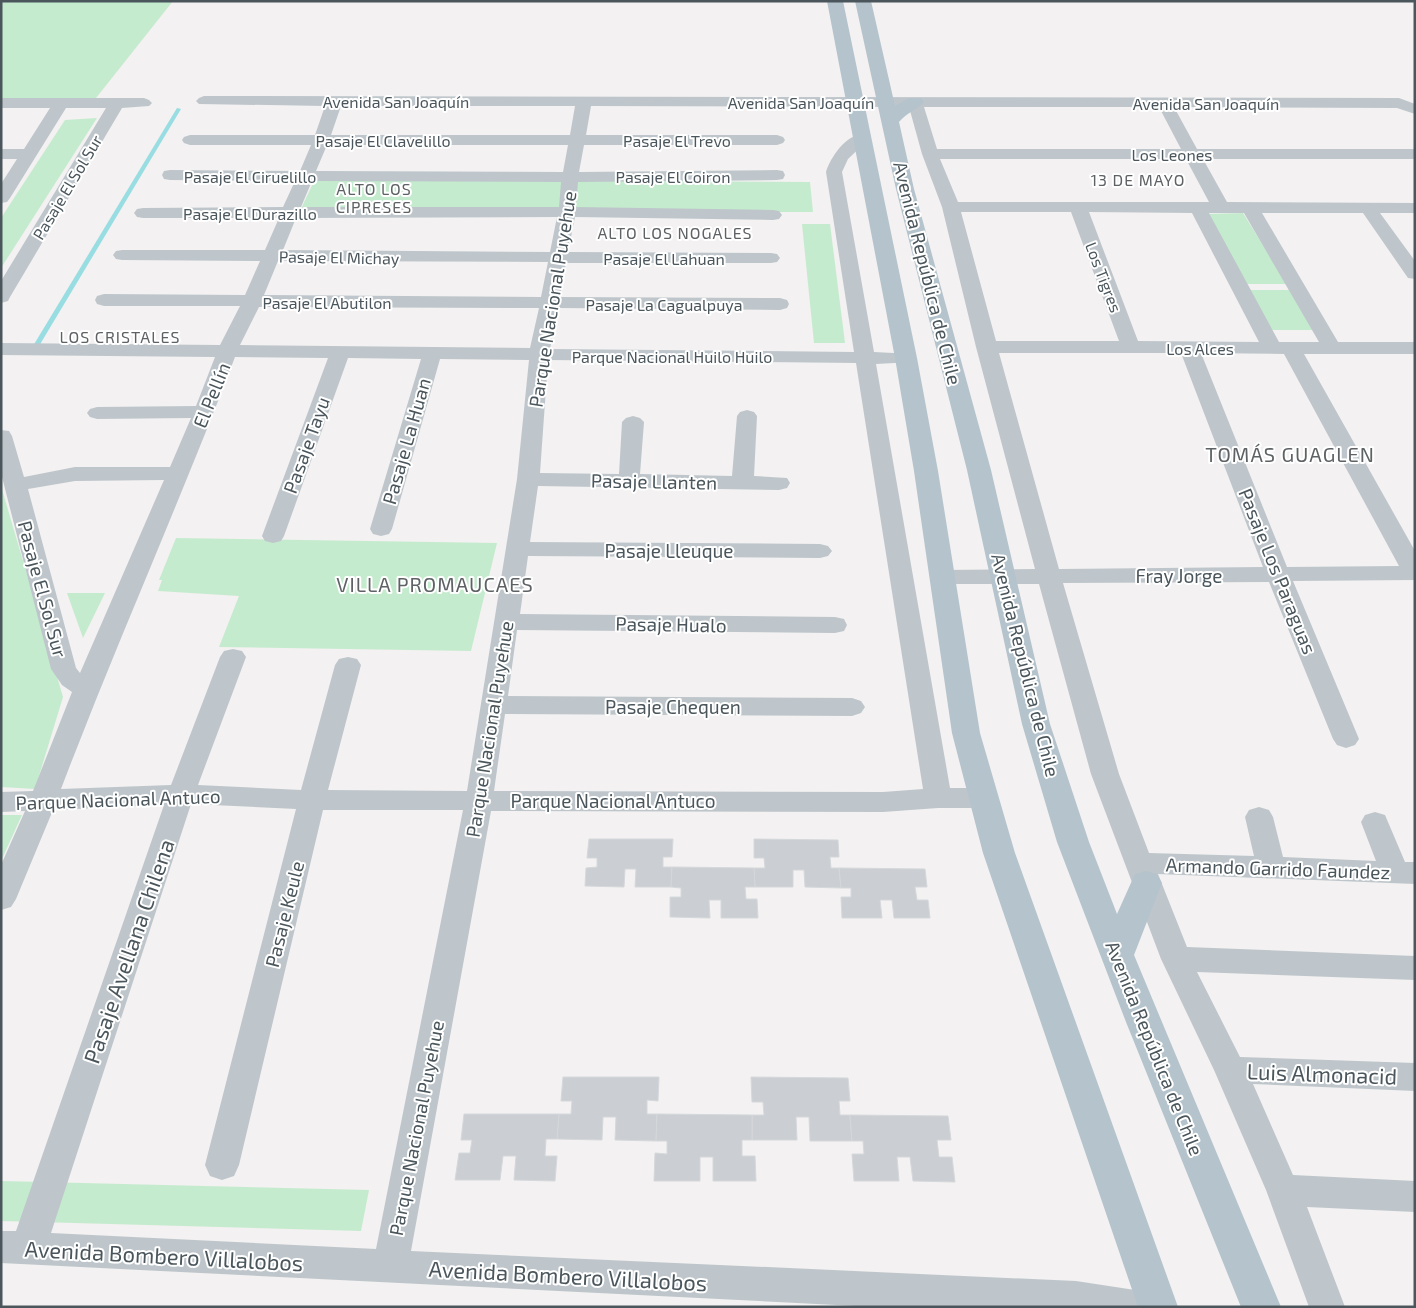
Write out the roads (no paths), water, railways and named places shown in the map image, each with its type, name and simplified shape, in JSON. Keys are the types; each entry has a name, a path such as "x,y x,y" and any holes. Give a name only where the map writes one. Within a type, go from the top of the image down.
{"main road":[{"name":"Avenida República de Chile","path":"835,1 906,358 944,576 966,733 999,853 1158,1307"},
{"name":"Avenida República de Chile","path":"863,1 908,198 979,470 1036,724 1073,842 1117,955 1261,1307"},
{"path":"888,112 900,110 915,102"},
{"path":"1117,955 1144,873"}],"street":[{"name":"Avenida San Joaquín","path":"204,101 855,102 888,112"},
{"name":"El Pellín","path":"86,689 204,412 232,340 252,301 290,213 335,101"},
{"name":"Parque Nacional Puyehue","path":"390,1266 479,800 528,479 539,355 566,212 570,176 584,102"},
{"name":"Avenida San Joaquín","path":"915,102 1399,103 1415,109"},
{"name":"Avenida República de Chile","path":"915,102 930,154 951,207 986,347 1105,774 1176,959 1230,1070 1283,1190 1326,1307"},
{"path":"1,103 144,103"},
{"path":"1,198 61,103"},
{"name":"Pasaje El Sol Sur","path":"1,297 117,103"},
{"path":"1164,104 1221,208"},
{"path":"862,138 842,153 837,161 834,172 938,798"},
{"name":"Pasaje El Clavelillo","path":"190,140 576,141"},
{"name":"Pasaje El Trevo","path":"576,141 777,140"},
{"path":"1,154 29,154"},
{"name":"Los Leones","path":"930,154 1415,154"},
{"name":"Pasaje El Ciruelillo","path":"170,175 570,176"},
{"name":"Pasaje El Coiron","path":"570,176 777,175"},
{"path":"951,207 1415,208"},
{"name":"Los Tigres","path":"1078,207 1131,348"},
{"path":"1198,208 1415,573"},
{"path":"1250,208 1332,348"},
{"path":"1368,208 1415,274"},
{"name":"Pasaje El Durazillo","path":"143,213 566,212 773,215"},
{"name":"Pasaje El Michay","path":"122,255 556,258"},
{"name":"Pasaje El Lahuan","path":"556,258 771,258"},
{"name":"Pasaje El Abutilon","path":"104,300 549,303"},
{"name":"Pasaje La Cagualpuya","path":"549,303 780,304"},
{"name":"Los Alces","path":"986,347 1415,348"},
{"name":"Pasaje Los Paraguas","path":"1189,348 1278,574 1346,739"},
{"name":"Parque Nacional Huilo Huilo","path":"1,349 906,358"},
{"name":"Pasaje Tayu","path":"273,536 340,353"},
{"name":"Pasaje La Huan","path":"381,529 432,354"},
{"path":"97,413 204,412"},
{"path":"743,482 747,416"},
{"path":"629,480 633,422"},
{"name":"Pasaje El Sol Sur","path":"1,436 16,485 64,669 71,679 86,689"},
{"path":"16,485 75,474 178,473"},
{"name":"Pasaje Llanten","path":"528,479 780,483"},
{"name":"Pasaje Lleuque","path":"518,549 820,551"},
{"name":"Fray Jorge","path":"944,576 1415,573"},
{"name":"Pasaje Hualo","path":"507,622 834,625"},
{"name":"Pasaje Avellana Chilena","path":"14,1247 233,656"},
{"name":"Pasaje Keule","path":"222,1165 312,800 348,665"},
{"path":"1,899 43,802 86,689"},
{"name":"Pasaje Chequen","path":"494,705 852,706"},
{"name":"Parque Nacional Antuco","path":"1,802 43,802 181,794 312,800 883,802 938,798 984,798"},
{"path":"1259,817 1271,868"},
{"path":"1374,822 1405,873"},
{"name":"Armando Garrido Faundez","path":"1144,873 1271,868 1405,873"},
{"path":"1176,959 1415,968"},
{"name":"Luis Almonacid","path":"1230,1070 1415,1077"},
{"path":"1283,1190 1415,1197"},
{"name":"Avenida Bombero Villalobos","path":"14,1247 390,1266 832,1297 1076,1298 1134,1307"}],"waterway":[{"path":"36,346 179,109"}],"district":[{"name":"13 DE MAYO","path":"1138,179"},
{"name":"ALTO LOS CIPRESES","path":"374,197"},
{"name":"ALTO LOS NOGALES","path":"675,232"},
{"name":"LOS CRISTALES","path":"120,336"},
{"name":"TOMÁS GUAGLEN","path":"1290,454"},
{"name":"VILLA PROMAUCAES","path":"435,584"}]}
